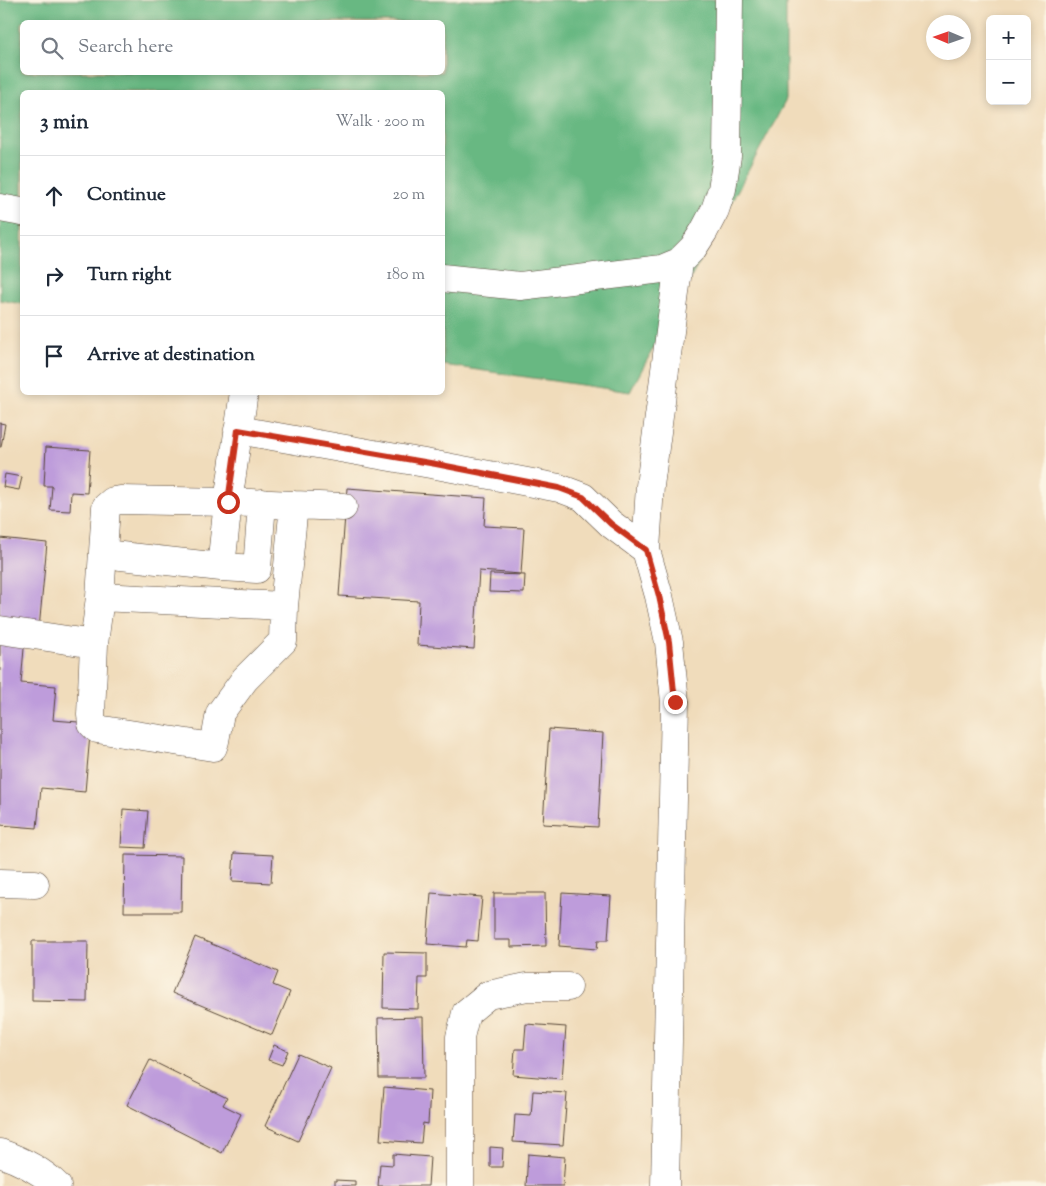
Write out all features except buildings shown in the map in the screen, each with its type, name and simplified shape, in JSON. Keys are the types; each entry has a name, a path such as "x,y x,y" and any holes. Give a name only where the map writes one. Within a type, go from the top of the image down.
{"street":[{"path":"445,278 520,286 662,269 679,262 704,231 715,210 722,189 727,156 729,0"},
{"path":"0,208 20,212"},
{"path":"665,1186 675,702 669,642 646,550 650,486 679,262"},
{"path":"221,567 228,502 244,395"},
{"path":"238,430 436,464 559,488 583,497 611,524 646,550"},
{"path":"294,505 284,606 283,641 245,679 220,713 213,747 98,729 92,724 94,644 100,597 106,507 113,500 262,503 343,507"},
{"path":"103,554 257,569 262,503"},
{"path":"100,597 284,606"},
{"path":"0,630 94,644"},
{"path":"0,883 35,884"},
{"path":"460,1186 460,1037 466,1014 488,995 528,987 568,986"},
{"path":"0,1153 34,1169 57,1186"}],"green space":[{"path":"0,0 786,0 786,100 630,392 445,365 445,90 20,90 20,304 0,300"}],"route":[{"path":"228,502 238,430 436,464 559,488 583,497 611,524 646,550 669,642 675,702"}]}
